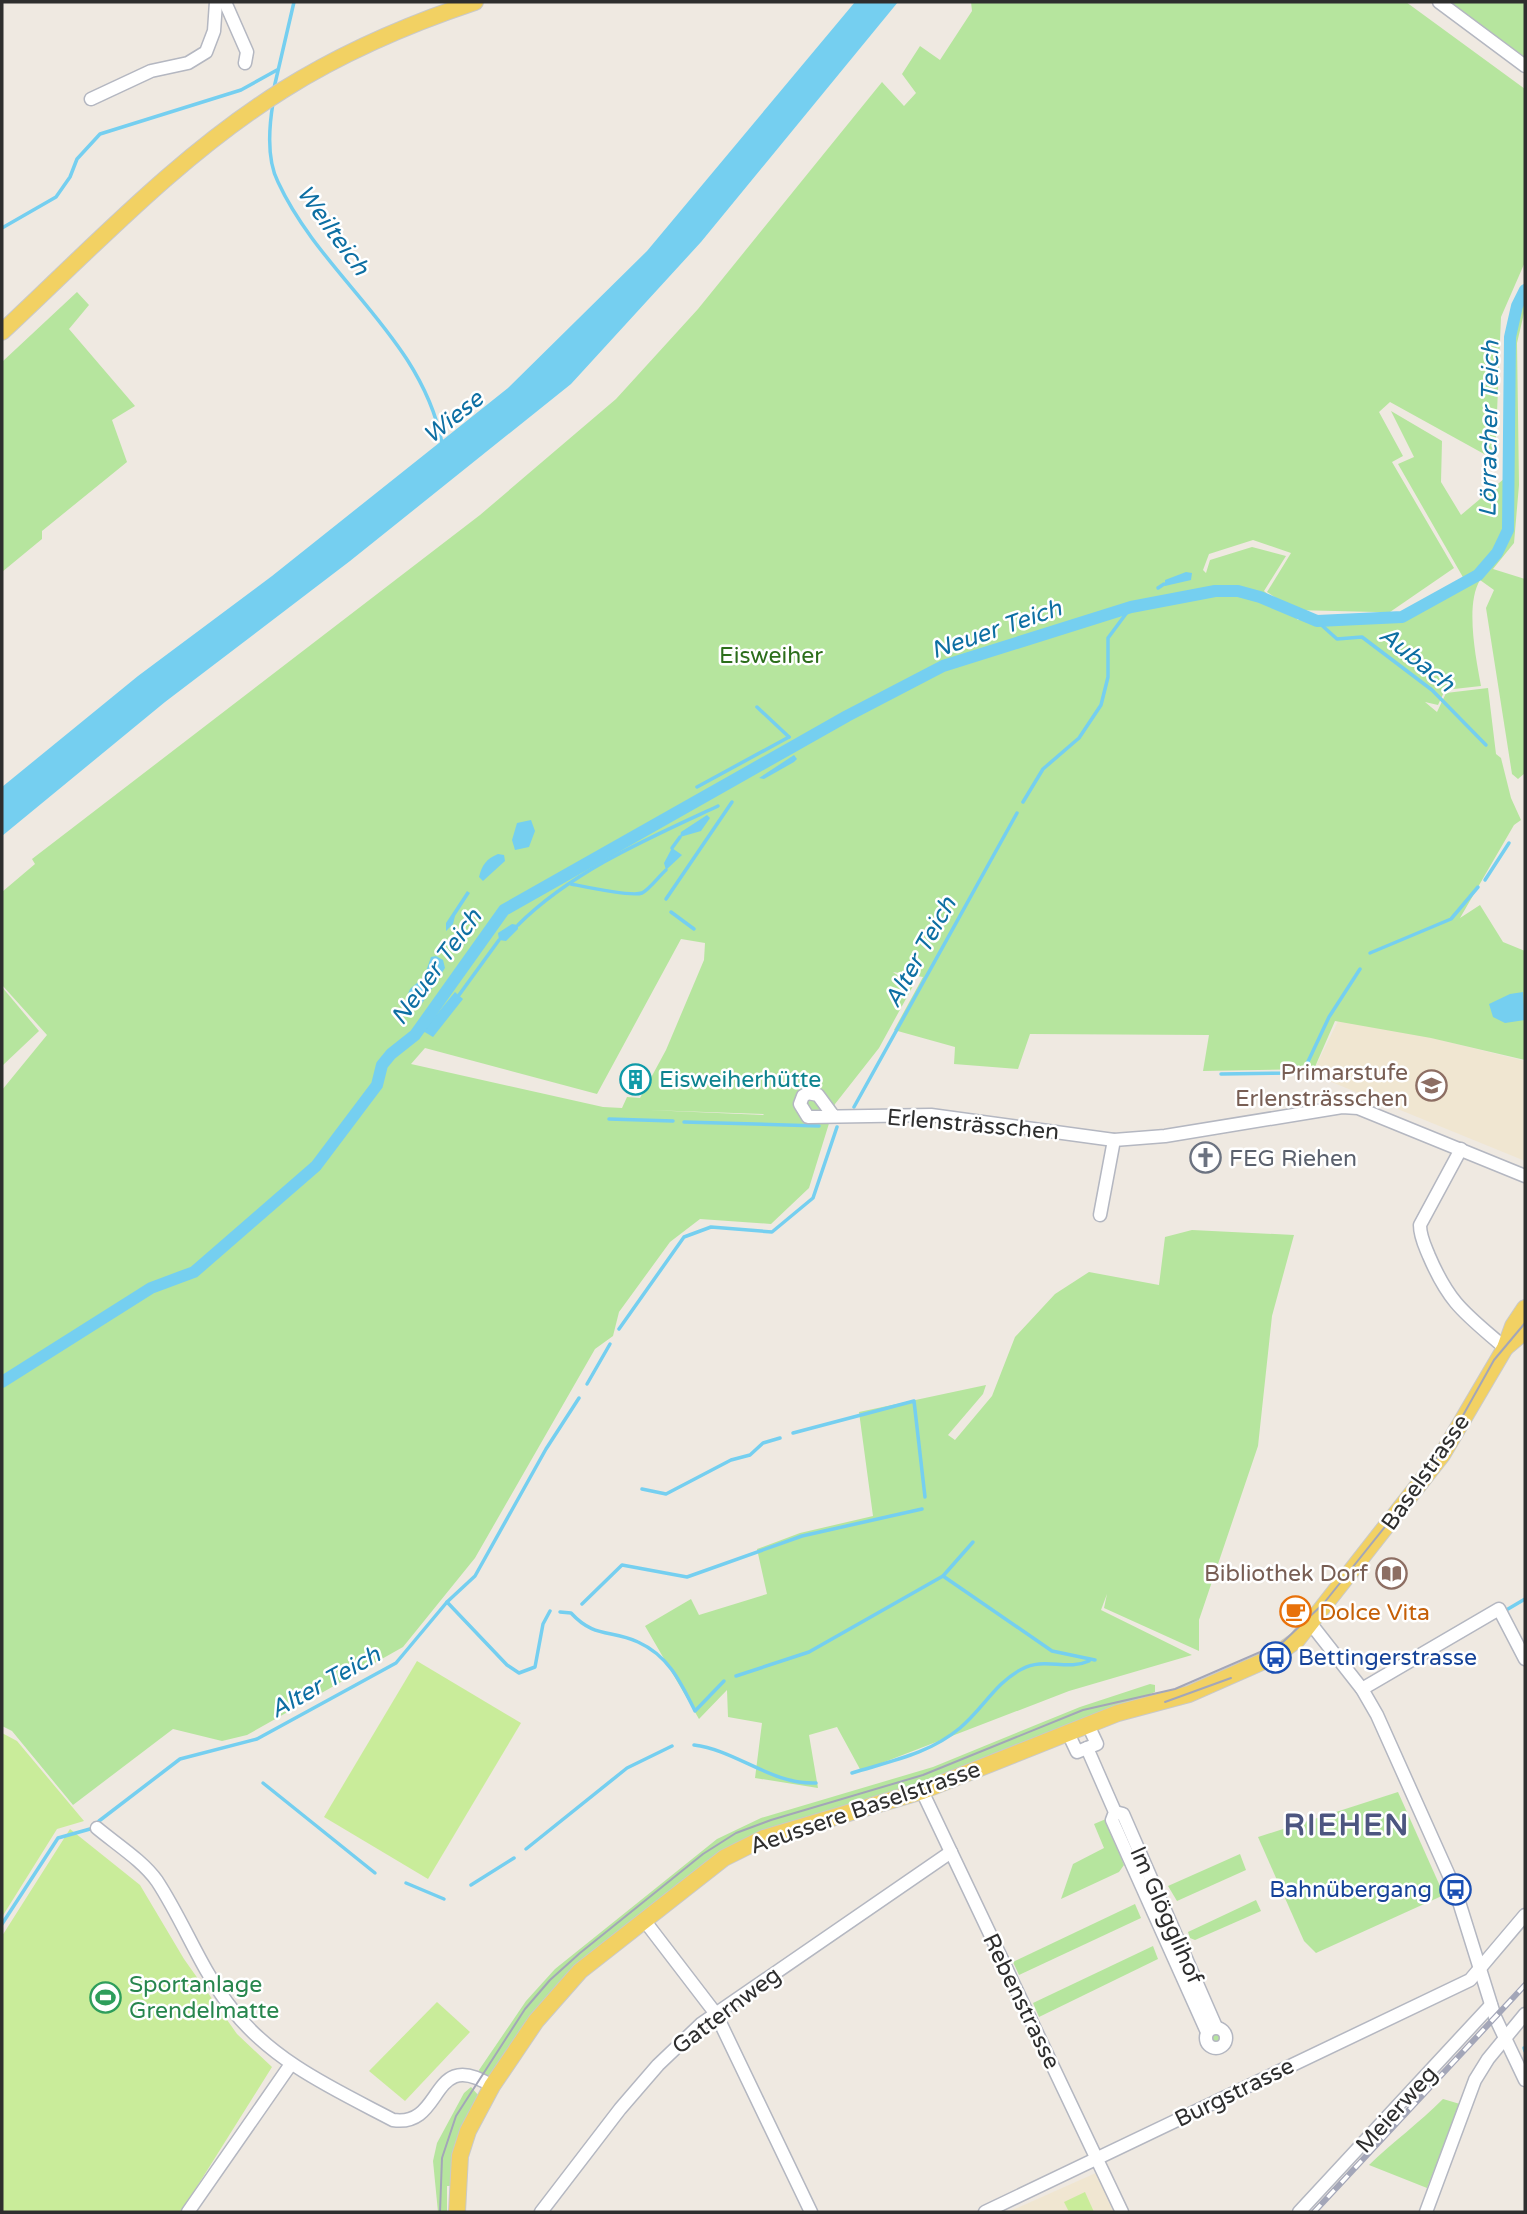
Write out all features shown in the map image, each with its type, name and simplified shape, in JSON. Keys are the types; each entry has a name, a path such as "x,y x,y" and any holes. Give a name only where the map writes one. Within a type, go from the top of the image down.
{"main road":[{"path":"427,20 438,2"},
{"path":"2,332 180,168 265,102 342,57 469,2"},
{"name":"Baselstrasse","path":"1311,1624 1422,1484 1505,1348 1513,1325 1525,1308"},
{"name":"Baselstrasse","path":"1505,1348 1525,1331"},
{"name":"Aeussere Baselstrasse","path":"457,2212 460,2155 472,2121 536,2021 561,1990 644,1920 724,1858 764,1838 922,1791 1088,1724 1189,1695 1284,1651 1311,1624"}],"street":[{"path":"91,99 151,71 188,63 205,52 215,31 216,2"},
{"path":"225,2 247,52 245,63"},
{"path":"1439,2 1525,66"},
{"name":"Erlensträsschen","path":"832,1114 931,1115 1114,1140 1165,1136 1342,1107 1358,1108 1525,1176"},
{"path":"1100,1215 1114,1140"},
{"path":"1461,1149 1420,1225 1421,1237 1443,1288 1453,1303 1505,1348"},
{"path":"1362,1689 1499,1609 1525,1659"},
{"path":"1311,1624 1362,1689 1377,1715 1455,1889 1491,2005 1504,2039 1525,2080"},
{"name":"Im Glögglihof","path":"1068,1733 1077,1752 1097,1744 1088,1724"},
{"name":"Im Glögglihof","path":"1087,1748 1115,1812 1123,1814 1133,1854 1211,2027"},
{"name":"Rebenstrasse","path":"922,1791 1122,2212"},
{"path":"97,1828 155,1879 233,2011 258,2037 291,2064 393,2120 402,2122 421,2115 442,2084 453,2076 469,2074 492,2086"},
{"name":"Gatternweg","path":"541,2212 658,2065 716,2014 951,1852"},
{"name":"Burgstrasse","path":"985,2212 1470,1980 1525,1915"},
{"path":"644,1920 716,2014 811,2212"},
{"name":"Meierweg","path":"1300,2212 1491,2005"},
{"path":"1426,2212 1475,2080 1525,2014"},
{"path":"188,2212 291,2064"}],"shaded area":[{"name":"Primarstufe Erlensträsschen","path":"1341,1015 1525,1061 1525,1161 1312,1074"},
{"path":"1098,2172 1117,2212 1008,2212"}],"green space":[{"name":"Eisweiher","path":"971,2 1406,2 1525,89 1525,262 1501,317 1495,460 1390,402 1379,412 1403,456 1392,462 1454,568 1390,612 1294,610 1267,592 1291,553 1253,540 1209,554 1203,570 1206,573 1210,560 1252,547 1286,556 1264,591 1298,620 1403,620 1464,579 1398,464 1414,457 1391,411 1442,441 1441,482 1461,515 1505,478 1509,322 1525,284 1525,309 1517,343 1519,485 1514,543 1493,569 1525,579 1525,773 1518,779 1512,774 1486,608 1494,590 1480,580 1472,617 1481,686 1445,690 1438,705 1425,702 1437,712 1446,693 1488,688 1496,754 1501,758 1511,798 1521,820 1514,825 1460,918 1480,905 1503,942 1525,951 1525,1060 1431,1038 1335,1021 1314,1069 1203,1071 1209,1035 1030,1034 1018,1069 954,1064 955,1047 894,1030 923,977 893,972 913,986 879,1048 835,1104 809,1188 771,1224 700,1219 670,1242 619,1312 613,1336 595,1349 475,1558 403,1647 247,1735 222,1741 173,1729 73,1805 12,1731 2,1726 2,1090 47,1035 2,985 2,892 35,864 32,859 480,515 616,399 698,309 882,82 904,106 916,93 902,74 920,46 940,60 972,11","holes":["681,939 705,943 704,960 666,1050 640,1098 627,1097 622,1108 603,1107 411,1064 425,1048 597,1094","648,1110 763,1114 764,1115"]},
{"path":"1439,2 1525,2 1525,66"},
{"path":"77,292 89,305 69,329 135,406 112,420 127,462 42,531 42,539 2,572 2,362"},
{"path":"2,987 39,1031 2,1066"},
{"path":"1192,1230 1294,1235 1272,1316 1258,1446 1199,1620 1199,1651 1104,1608 1107,1594 1101,1610 1192,1655 1069,1691 861,1771 837,1727 809,1735 818,1788 755,1778 762,1723 728,1717 727,1690 699,1719 645,1626 691,1599 699,1615 767,1594 757,1549 800,1533 873,1516 859,1412 986,1385 983,1394 948,1435 955,1440 992,1396 1015,1337 1055,1294 1089,1272 1159,1285 1165,1237"},
{"path":"417,1661 521,1723 428,1879 324,1817"},
{"path":"1150,1684 1155,1685 1155,1692 918,1786 778,1827 563,1979 539,2005 489,2078 480,2073 479,2070 526,2001 555,1969 717,1839 761,1818 933,1767 1080,1707"},
{"path":"2,1733 17,1741 84,1821 57,1829 2,1917"},
{"path":"1398,1792 1444,1895 1316,1953 1304,1941 1258,1837"},
{"path":"1106,1819 1124,1865 1119,1872 1061,1899 1073,1864 1104,1848 1094,1824"},
{"name":"Sportanlage Grendelmatte","path":"70,1829 140,1885 184,1959 237,2034 272,2067 181,2212 2,2212 2,1936"},
{"path":"1240,1854 1246,1870 1177,1901 1168,1886"},
{"path":"1256,1900 1261,1911 1195,1940 1190,1938 1188,1932"},
{"path":"1135,1904 1141,1918 1019,1975 1013,1962"},
{"path":"1153,1946 1158,1959 1039,2017 1033,2003"},
{"path":"437,2002 470,2032 405,2101 369,2071"},
{"path":"1216,2028 1223,2031 1226,2038 1223,2045 1216,2048 1209,2045 1206,2038 1209,2031"},
{"path":"471,2087 479,2096 456,2141 451,2186 447,2186 447,2212 438,2212 433,2161 437,2143 464,2093"},
{"path":"1443,2099 1460,2104 1427,2188 1369,2165 1425,2116"},
{"path":"1085,2192 1094,2212 1069,2212 1064,2202"}],"water":[{"name":"Wiese","path":"855,2 898,2 701,242 571,384 350,561 165,702 2,836 2,787 138,676 272,576 508,388 647,251"},
{"path":"1186,572 1192,573 1191,580 1165,586 1165,580"},
{"path":"794,755 797,759 794,762 764,779 759,778"},
{"path":"707,815 710,818 701,831 680,837 681,832"},
{"path":"531,820 535,831 529,847 515,850 512,840 517,823"},
{"path":"672,848 682,855 666,870 664,863"},
{"path":"498,854 504,855 505,861 483,881 479,877 483,866"},
{"path":"467,891 470,893 453,924 446,931 446,923"},
{"path":"512,924 518,925 518,929 506,941 499,940 498,933"},
{"path":"436,956 443,960 445,968 419,1008 412,1009 406,999 410,989 424,977 431,957"},
{"path":"455,992 463,999 433,1037 423,1031"},
{"path":"1523,992 1525,1020 1505,1023 1493,1017 1489,1004 1510,994"}],"waterway":[{"name":"Weilteich","path":"274,88 294,2"},
{"path":"2,228 56,197 70,177 77,159 100,134 241,90 277,70"},
{"name":"Weilteich","path":"273,103 271,154 278,182 319,248 369,308 414,370 431,405 442,443"},
{"name":"Neuer Teich","path":"2,1382 151,1288 194,1272 316,1166 377,1085 382,1065 415,1035 504,910 847,716 943,666 1131,607 1215,591 1238,591 1260,597 1317,621 1402,617 1478,575 1497,553 1508,530 1510,337 1517,306 1525,290"},
{"path":"1158,588 1164,584"},
{"name":"Alter Teich","path":"1023,802 1043,769 1079,738 1101,705 1108,677 1108,638 1131,607"},
{"name":"Aubach","path":"1317,621 1337,639 1362,637 1432,690 1486,745"},
{"path":"757,707 789,737"},
{"path":"697,787 789,737"},
{"path":"666,899 732,802"},
{"path":"518,925 562,888 612,857 718,806"},
{"name":"Alter Teich","path":"854,1107 1017,813"},
{"path":"672,848 680,837"},
{"path":"1485,880 1509,843"},
{"path":"571,884 636,894 645,891 666,870"},
{"path":"1370,953 1451,919 1478,887"},
{"path":"671,912 694,929"},
{"path":"459,995 499,940"},
{"path":"1221,1074 1299,1073 1305,1068 1329,1017 1360,969"},
{"name":"Neuer Teich","path":"417,1033 423,1031"},
{"path":"609,1119 673,1121"},
{"path":"684,1122 819,1126"},
{"name":"Alter Teich","path":"619,1329 684,1237 711,1227 772,1232 813,1198 837,1127"},
{"name":"Alter Teich","path":"587,1384 610,1344"},
{"name":"Alter Teich","path":"99,1821 180,1759 257,1739 396,1663 447,1602 475,1576 546,1449 579,1398"},
{"path":"793,1433 914,1401 925,1497"},
{"path":"642,1489 666,1494 731,1460 750,1455 763,1443 780,1438"},
{"path":"582,1604 622,1565 687,1577 802,1536 922,1509"},
{"path":"943,1576 973,1542"},
{"path":"736,1676 809,1652 943,1576 1052,1651 1095,1660"},
{"path":"1508,1609 1525,1599"},
{"path":"447,1602 507,1665 519,1673 535,1667 543,1624 550,1611"},
{"path":"560,1612 571,1613 588,1627 628,1638 649,1648 673,1671 695,1711 724,1681"},
{"path":"852,1773 909,1756 948,1737 968,1721 1004,1681 1022,1669 1039,1664 1072,1665 1089,1661"},
{"path":"694,1745 725,1753 784,1779 816,1783"},
{"path":"526,1849 627,1768 672,1746"},
{"path":"263,1783 375,1873"},
{"name":"Alter Teich","path":"2,1924 58,1838 90,1829"},
{"path":"471,1885 514,1858"},
{"path":"406,1883 444,1899"}],"tram line":[{"path":"440,2212 442,2158 456,2116 525,2009 550,1980 580,1953 703,1854 736,1833 923,1775 1083,1710 1175,1689 1283,1642 1324,1603 1420,1483 1452,1435 1494,1360 1525,1323"},
{"path":"1165,1702 1231,1678"}],"railway":[{"path":"1314,2212 1525,1985"}],"place":[{"name":"Eisweiherhütte","path":"636,1079"},
{"name":"Primarstufe Erlensträsschen","path":"1431,1085"},
{"name":"FEG Riehen","path":"1206,1158"},
{"name":"Bibliothek Dorf","path":"1391,1573"},
{"name":"Dolce Vita","path":"1296,1612"},
{"name":"Bettingerstrasse","path":"1275,1657"},
{"name":"Bahnübergang","path":"1455,1889"},
{"name":"Sportanlage Grendelmatte","path":"106,1997"}],"district":[{"name":"RIEHEN","path":"1347,1825"}],"water label":[{"name":"Lörracher Teich","path":"1489,429"}]}
